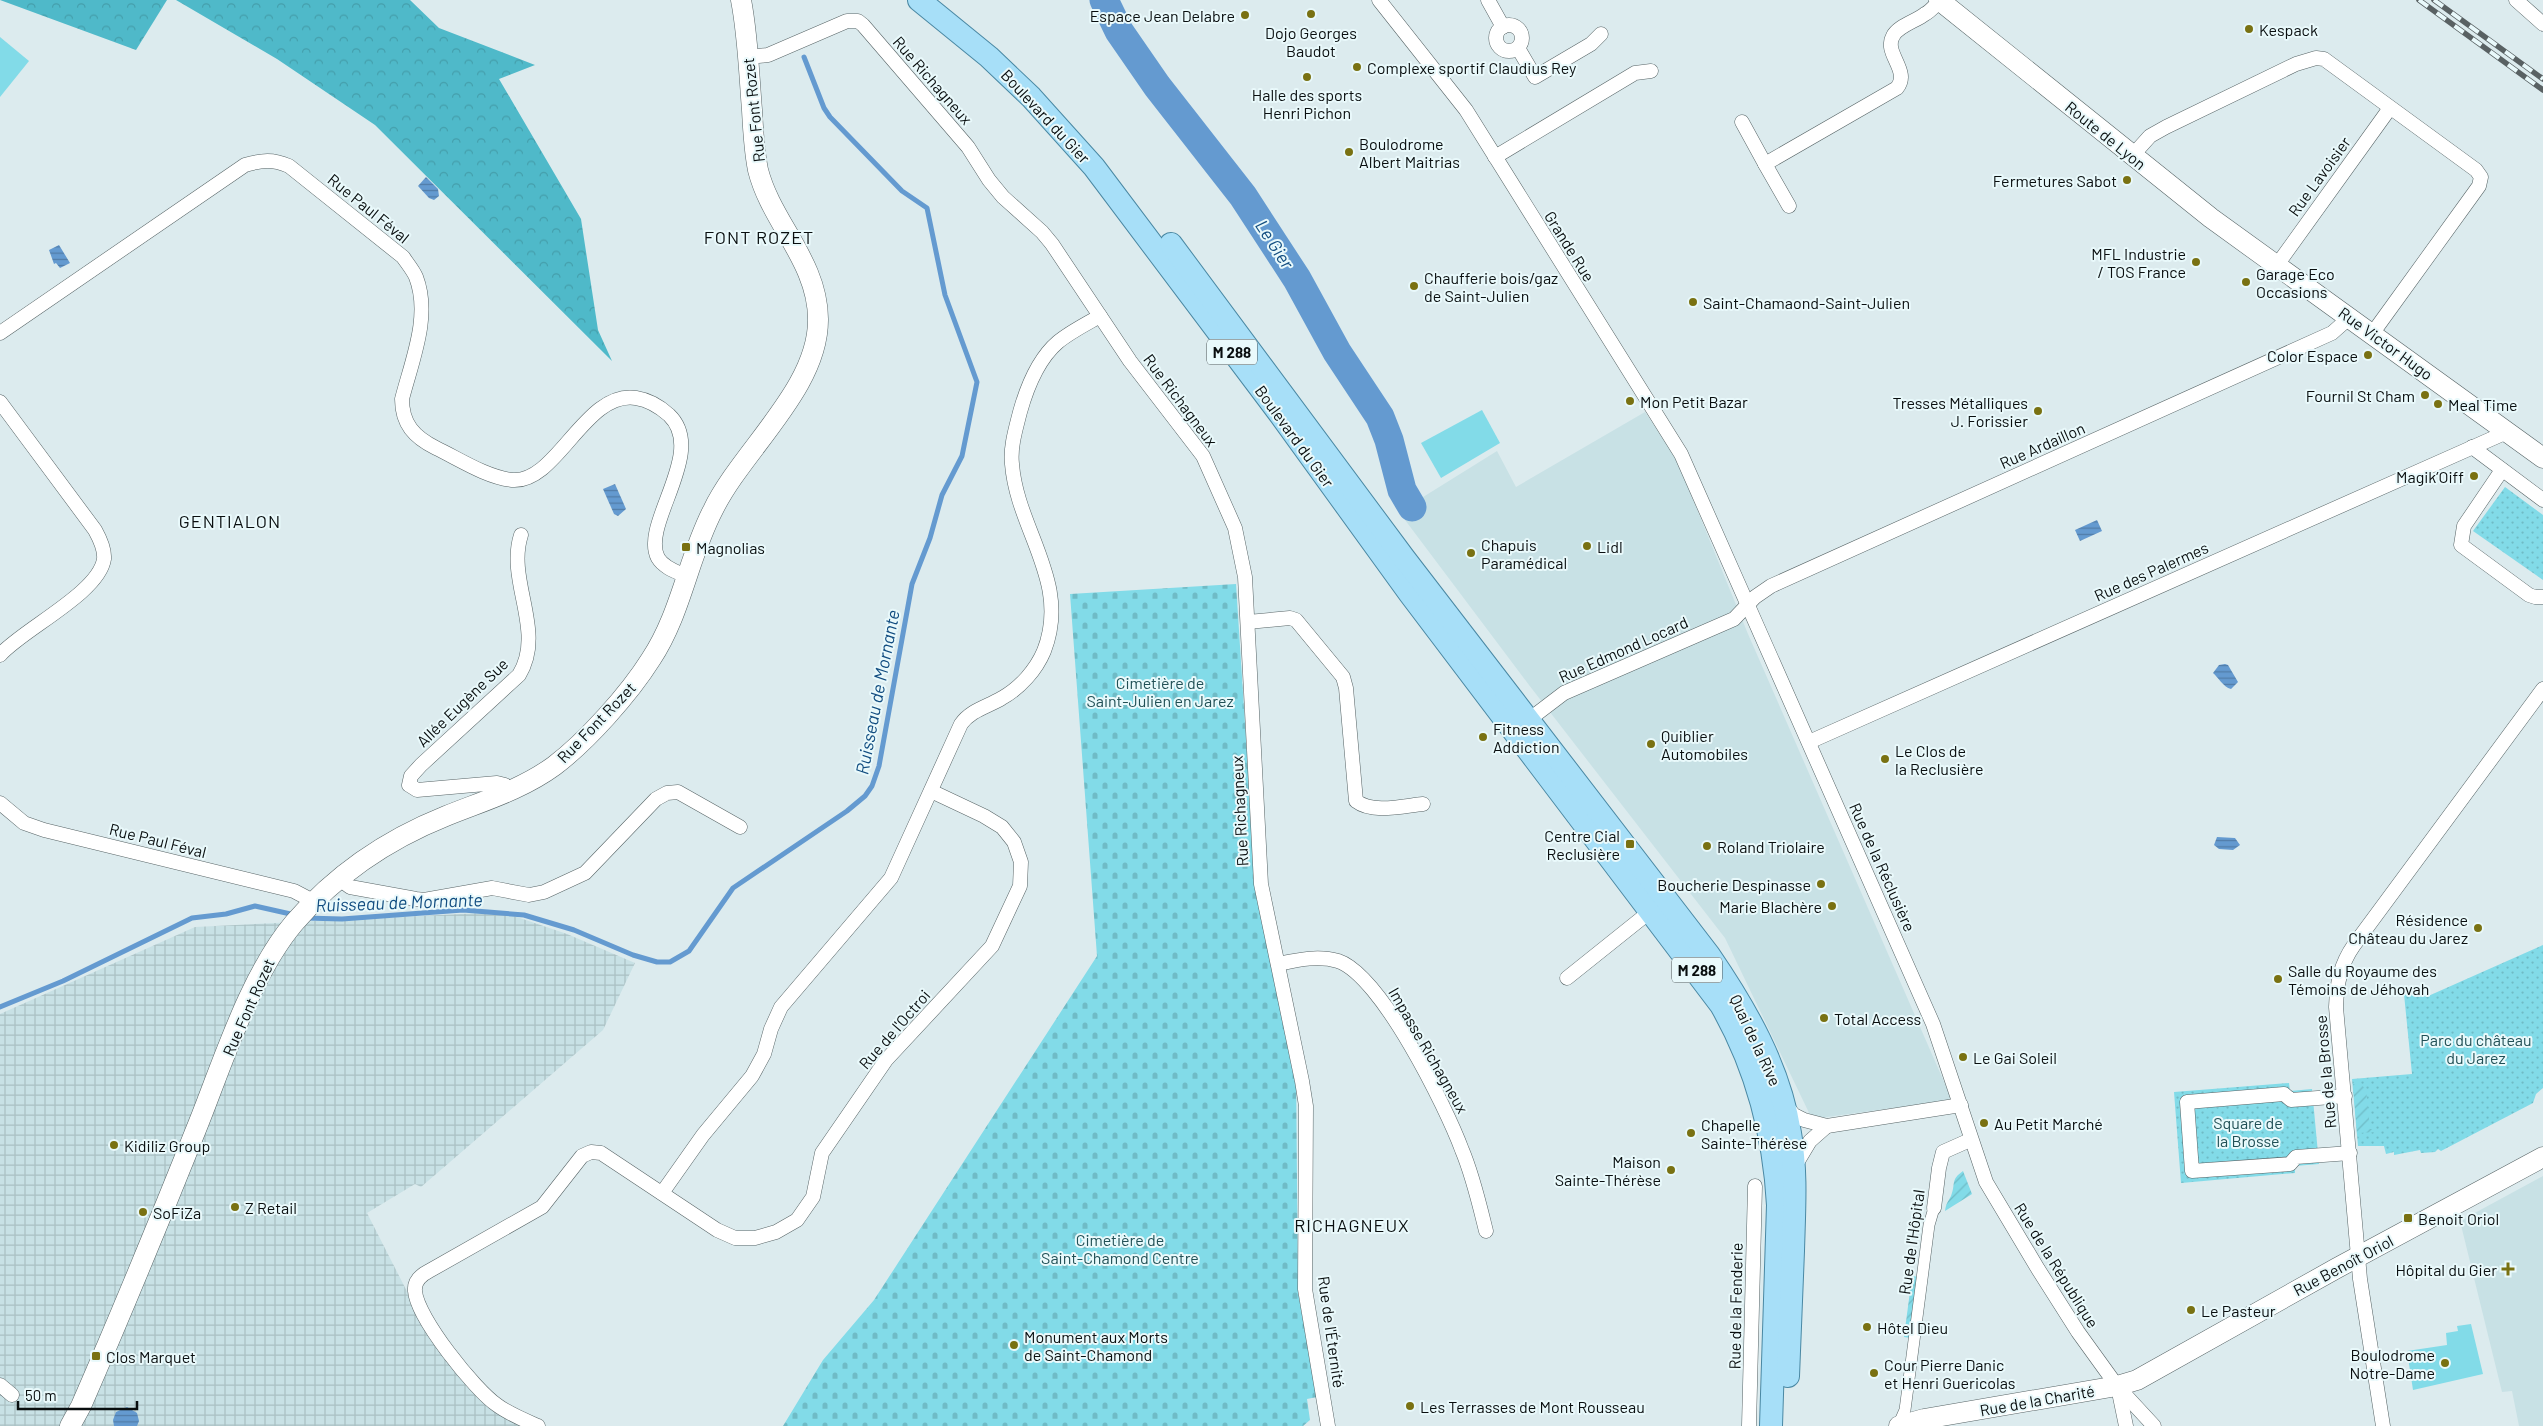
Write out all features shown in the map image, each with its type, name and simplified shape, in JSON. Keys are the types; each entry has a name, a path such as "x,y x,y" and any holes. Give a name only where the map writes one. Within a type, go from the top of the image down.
{"main road":[{"name":"Rue Font Rozet","path":"70,1426 81,1406 149,1248 252,992 275,948 310,905 338,878 374,851 411,831 509,792 540,776 566,757 638,678 654,655 672,618 686,576 713,509 808,369 817,340 817,304 810,275 770,201 758,168 742,0"},
{"name":"Boulevard du Gier","path":"919,0 989,57 1031,97 1094,167 1521,726"},
{"name":"Boulevard du Gier","path":"944,0 1003,50 1079,127 1147,212 1404,558 1521,726"},
{"name":"Route de Lyon","path":"1939,0 2211,218 2277,265"},
{"name":"Rue Victor Hugo","path":"2277,265 2543,458"},
{"name":"Quai de la Rive","path":"1521,726 1652,910 1707,983 1726,1013 1747,1057 1767,1116 1773,1150 1778,1205 1771,1426"},
{"name":"Quai de la Rive","path":"1521,726 1709,955 1735,992 1758,1036 1783,1102 1795,1166 1786,1426"},
{"name":"Rue Benoît Oriol","path":"2117,1386 2143,1376 2543,1158"},
{"name":"Rue de la Charité","path":"1898,1426 1924,1419 2117,1386"}],"street":[{"name":"Grande Rue","path":"1379,0 1460,101 1681,454 1712,522"},
{"path":"1488,0 1503,27"},
{"path":"1765,164 1897,88 1902,83 1902,74 1891,48 1891,38 1895,32 1928,13 1939,0"},
{"path":"2516,0 2543,24"},
{"name":"Rue Richagneux","path":"748,57 764,56 789,48 848,21 858,21 863,25 968,147 985,174 1003,197 1042,232 1144,380 1203,456 1225,503 1237,536 1245,577 1261,884 1306,1106 1305,1242"},
{"path":"1511,25 1519,29 1523,37 1518,48 1505,51 1499,45 1497,33 1503,27 1511,25"},
{"path":"1518,48 1535,77 1591,44 1601,34"},
{"path":"2132,156 2150,136 2166,126 2296,64 2316,58 2324,59 2476,170 2481,177 2479,186 2372,334"},
{"path":"1494,156 1635,73 1651,71"},
{"name":"Rue Lavoisier","path":"2277,265 2390,108"},
{"path":"1742,122 1789,206"},
{"name":"Rue Paul Féval","path":"0,333 245,165 260,161 277,161 289,166 403,258 416,275 422,296 422,316 402,399 402,410 411,432 424,442 489,474 513,480 528,478 541,470 594,414 607,404 621,397 635,397 650,401 673,419 681,436 681,455 655,540 658,558 670,570 686,576"},
{"path":"662,1193 703,1135 752,1076 764,1054 771,1029 781,1007 891,878 961,724 967,716 1003,698 1019,685 1033,670 1043,652 1052,616 1052,594 1014,483 1011,462 1014,436 1026,393 1040,363 1058,342 1100,316"},
{"name":"Rue Ardaillon","path":"1748,604 1771,586 2332,333 2349,318"},
{"path":"0,402 95,530 102,543 104,559 99,571 82,592 0,655"},
{"name":"Rue des Palermes","path":"1809,742 2508,432"},
{"path":"2472,447 2543,500"},
{"path":"2502,470 2464,526 2461,545 2530,595 2535,598 2543,597"},
{"name":"Rue de la Réclusière","path":"1712,522 1933,1024 1961,1104"},
{"name":"Allée Eugène Sue","path":"509,792 505,785 497,783 417,790 409,784 411,776 421,765 518,674 526,663 529,639 517,555 520,535"},
{"name":"Rue Edmond Locard","path":"1521,726 1564,693 1734,619 1748,604"},
{"path":"1248,622 1290,618 1296,620 1304,626 1343,678 1346,688 1356,801 1363,806 1372,808 1423,804"},
{"name":"Rue de la Brosse","path":"2383,1426 2358,1258 2336,1007 2337,984 2343,961 2543,689"},
{"path":"338,878 350,887 416,900 492,888 537,895 590,868 647,808 667,793 678,792 740,827"},
{"name":"Rue de l'Octroi","path":"538,1426 504,1410 484,1394 449,1353 433,1330 418,1302 414,1291 417,1280 422,1275 542,1207 582,1156 591,1152 601,1153 717,1230 735,1238 755,1238 769,1234 797,1220 813,1197 822,1153 886,1060 992,946 1020,886 1021,862 1014,842 1002,827 984,816 931,792"},
{"name":"Rue Paul Féval","path":"0,804 24,823 44,830 294,891 310,905"},
{"path":"1567,978 1652,910"},
{"name":"Impasse Richagneux","path":"1278,964 1320,958 1339,962 1356,971 1376,993 1443,1106 1463,1151 1486,1230"},
{"path":"2345,1096 2291,1100 2284,1094 2187,1102 2192,1171 2290,1164 2296,1158 2350,1153"},
{"path":"1783,1102 1799,1117 1827,1126 1961,1104"},
{"name":"Rue de la République","path":"1961,1104 1970,1140 1986,1182 2001,1210 2063,1309 2117,1386 2154,1426"},
{"path":"1795,1166 1810,1140 1827,1126"},
{"name":"Rue de l'Hôpital","path":"1898,1426 1905,1410 1938,1168 1943,1152 1954,1145 1970,1140"},
{"name":"Rue de la Fenderie","path":"1749,1426 1754,1186"},
{"name":"Rue de l'Éternité","path":"1305,1242 1307,1301 1328,1426"},
{"path":"0,1385 12,1395"},
{"path":"2117,1386 2126,1426"}],"shaded area":[{"path":"426,177 438,189 439,196 434,200 429,198 418,186"},
{"path":"59,245 70,263 60,268 56,263 54,264 49,250"},
{"path":"1645,412 1676,458 1748,634 1952,1100 1812,1119 1725,938 1529,685 1399,512 1497,451 1516,487"},
{"path":"615,484 626,509 618,516 614,514 603,489"},
{"path":"2097,520 2102,531 2080,541 2075,530"},
{"path":"2219,665 2228,665 2238,682 2231,689 2223,684 2213,673"},
{"path":"2217,837 2235,838 2240,845 2233,850 2219,849 2214,845"},
{"path":"502,912 567,934 635,963 603,1030 421,1187 415,1184 367,1213 418,1313 467,1387 521,1426 0,1426 0,1014 195,927"},
{"name":"Hôpital du Gier","path":"2543,1176 2543,1426 2519,1426 2512,1391 2502,1392 2460,1221"},
{"path":"127,1407 137,1413 139,1421 137,1426 114,1426 113,1420 116,1412"}],"green space":[{"path":"0,0 167,0 136,50"},
{"path":"176,0 410,0 439,28 535,65 499,79 581,219 598,330 612,361 375,125 277,59"},
{"path":"0,37 29,61 0,97"},
{"path":"1482,410 1500,443 1441,478 1421,443"},
{"path":"2505,487 2543,515 2543,580 2473,531"},
{"name":"Cimetière de Saint-Chamond Centre","path":"1236,584 1256,895 1296,1067 1298,1292 1317,1397 1307,1399 1310,1420 1303,1426 783,1426 823,1360 874,1300 1097,956 1070,594"},
{"name":"Parc du château du Jarez","path":"2543,945 2543,1088 2536,1094 2533,1103 2441,1151 2438,1149 2435,1152 2421,1153 2420,1150 2394,1155 2394,1152 2386,1154 2384,1146 2358,1146 2352,1079 2412,1074 2404,994 2420,988 2426,997"},
{"name":"Square de la Brosse","path":"2289,1083 2290,1091 2312,1089 2319,1164 2295,1166 2295,1173 2181,1183 2174,1092"},
{"path":"2353,1084 2360,1084 2366,1089 2370,1129 2379,1129 2379,1132 2357,1133"},
{"path":"1963,1171 1972,1194 1945,1211 1956,1177"},
{"path":"1912,1276 1919,1277 1911,1338 1904,1337"},
{"name":"Boulodrome Notre-Dame","path":"2471,1324 2483,1374 2413,1390 2407,1351 2447,1345 2446,1333 2458,1331 2457,1326"}],"waterway":[{"name":"Le Gier","path":"1104,0 1119,31 1157,86 1243,196 1297,279 1337,352 1380,417 1389,440 1402,490 1412,507"},
{"name":"Ruisseau de Mornante","path":"305,918 342,919 463,910 524,915 574,930 633,955 657,962 670,962 689,951 733,888 847,811 865,796 872,786 879,766 912,584 930,538 942,495 962,456 977,382 945,295 927,208 902,191 830,117 824,108 804,57"},
{"name":"Ruisseau de Mornante","path":"0,1007 63,981 192,918 226,914 255,906 295,915"}],"railway":[{"path":"2419,0 2543,90"},
{"path":"2434,0 2543,79"}],"place":[{"name":"Dojo Georges Baudot","path":"1311,14"},
{"name":"Espace Jean Delabre","path":"1245,15"},
{"name":"Kespack","path":"2249,29"},
{"name":"Complexe sportif Claudius Rey","path":"1357,67"},
{"name":"Halle des sports Henri Pichon","path":"1307,77"},
{"name":"Boulodrome Albert Maitrias","path":"1349,152"},
{"name":"Fermetures Sabot","path":"2127,180"},
{"name":"MFL Industrie / TOS France","path":"2196,262"},
{"name":"Garage Eco Occasions","path":"2246,282"},
{"name":"Chaufferie bois/gaz de Saint-Julien","path":"1414,286"},
{"name":"Saint-Chamaond-Saint-Julien","path":"1693,302"},
{"name":"Color Espace","path":"2368,355"},
{"name":"Fournil St Cham","path":"2425,395"},
{"name":"Mon Petit Bazar","path":"1630,401"},
{"name":"Meal Time","path":"2438,404"},
{"name":"Tresses Métalliques J. Forissier","path":"2038,411"},
{"name":"Magik’Oiff","path":"2474,476"},
{"name":"Lidl","path":"1587,546"},
{"name":"Magnolias","path":"686,547"},
{"name":"Chapuis Paramédical","path":"1471,553"},
{"name":"Fitness Addiction","path":"1483,737"},
{"name":"Quiblier Automobiles","path":"1651,744"},
{"name":"Le Clos de la Reclusière","path":"1885,759"},
{"name":"Centre Cial Reclusière","path":"1630,844"},
{"name":"Roland Triolaire","path":"1707,846"},
{"name":"Boucherie Despinasse","path":"1821,884"},
{"name":"Marie Blachère","path":"1832,906"},
{"name":"Résidence Château du Jarez","path":"2478,928"},
{"name":"Salle du Royaume des Témoins de Jéhovah","path":"2278,979"},
{"name":"Total Access","path":"1824,1018"},
{"name":"Le Gai Soleil","path":"1963,1057"},
{"name":"Au Petit Marché","path":"1984,1123"},
{"name":"Chapelle Sainte-Thérèse","path":"1691,1133"},
{"name":"Kidiliz Group","path":"114,1145"},
{"name":"Maison Sainte-Thérèse","path":"1671,1170"},
{"name":"Z Retail","path":"235,1207"},
{"name":"SoFiZa","path":"143,1212"},
{"name":"Benoit Oriol","path":"2408,1218"},
{"name":"Hôpital du Gier","path":"2508,1269"},
{"name":"Le Pasteur","path":"2191,1310"},
{"name":"Hôtel Dieu","path":"1867,1327"},
{"name":"Monument aux Morts de Saint-Chamond","path":"1014,1345"},
{"name":"Clos Marquet","path":"96,1356"},
{"name":"Boulodrome Notre-Dame","path":"2445,1363"},
{"name":"Cour Pierre Danic et Henri Guericolas","path":"1874,1373"},
{"name":"Les Terrasses de Mont Rousseau","path":"1410,1406"}],"district":[{"name":"FONT ROZET","path":"759,237"},
{"name":"GENTIALON","path":"230,521"},
{"name":"RICHAGNEUX","path":"1352,1225"}],"park label":[{"name":"Cimetière de Saint-Julien en Jarez","path":"1160,691"}]}
